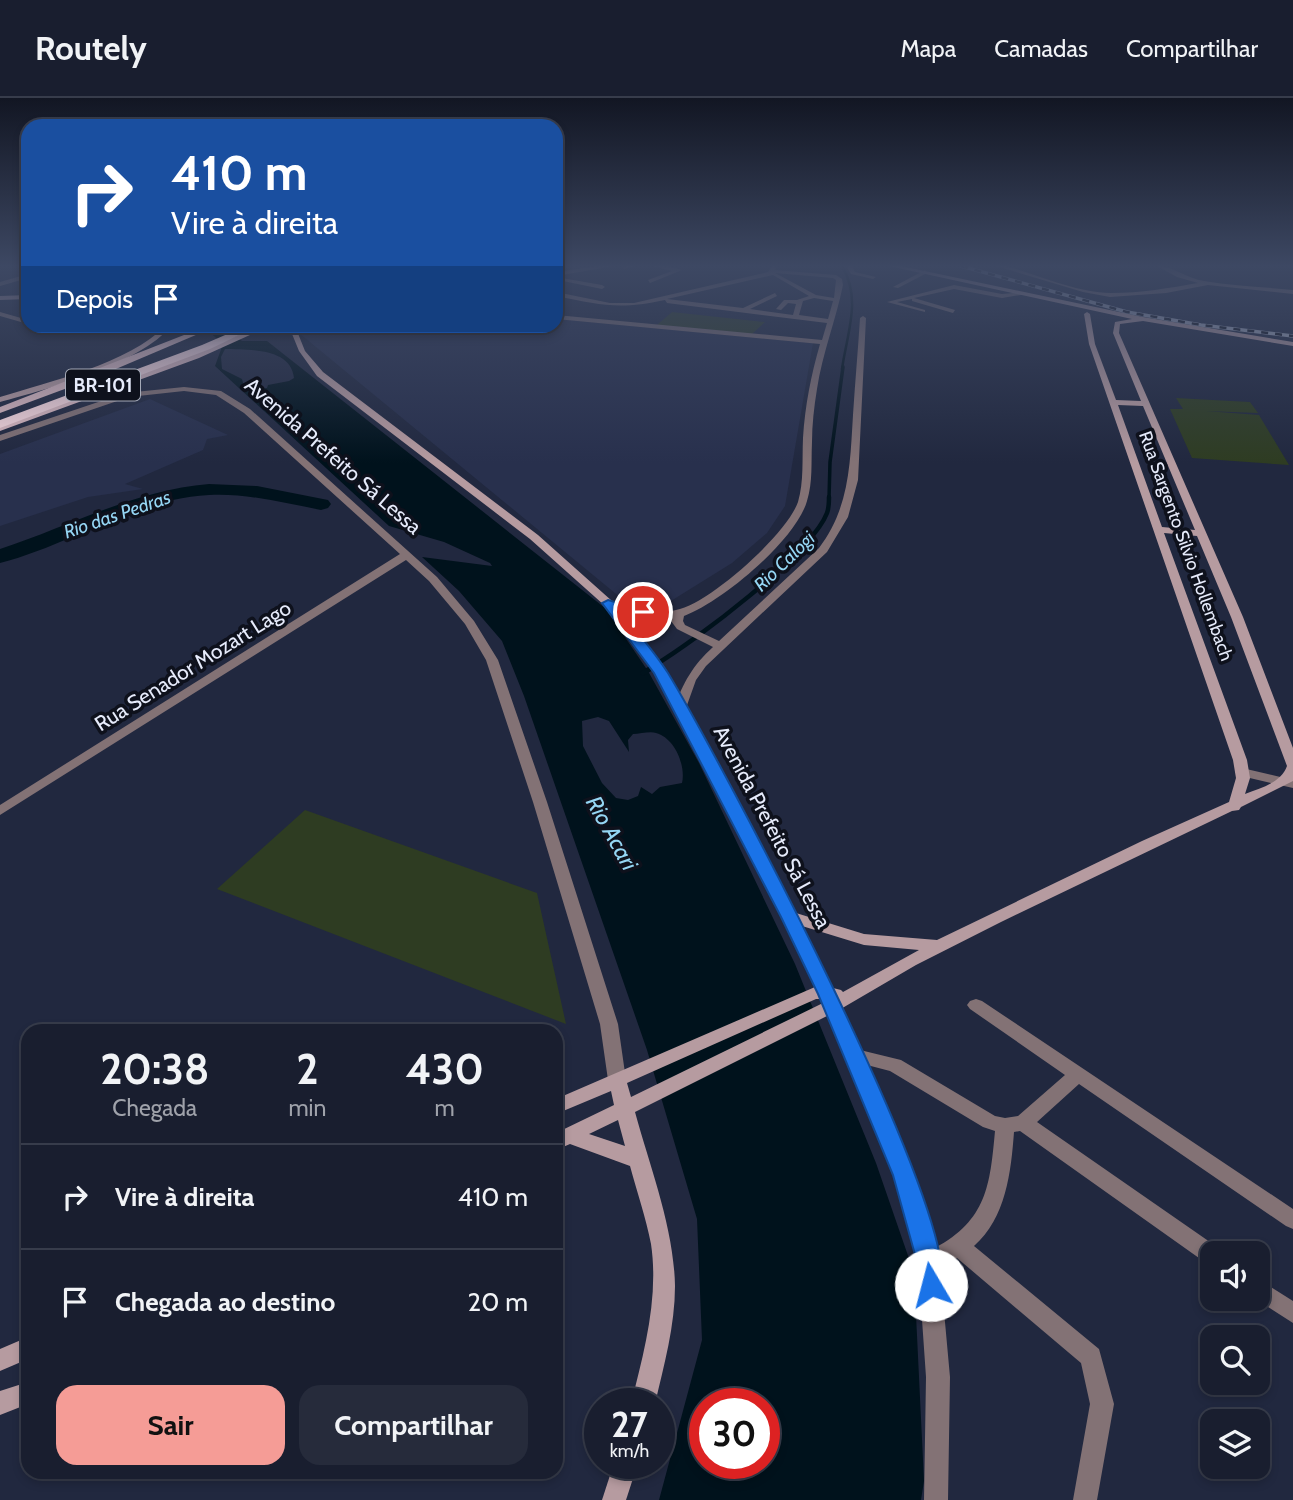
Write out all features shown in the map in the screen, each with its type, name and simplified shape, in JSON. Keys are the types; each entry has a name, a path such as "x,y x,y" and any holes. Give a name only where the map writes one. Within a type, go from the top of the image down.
{"highway":[{"name":"BR-101","path":"0,412 207,333"},
{"name":"BR-101","path":"0,426 244,333"}],"main road":[{"name":"Rua Sargento Silvio Hollembach","path":"1089,331 1242,772"},
{"name":"Rua Sargento Silvio Hollembach","path":"1116,331 1144,404 1237,617 1293,766 1288,783"},
{"path":"1214,331 1292,345"},
{"path":"0,400 92,368 119,362 155,341 162,333"},
{"path":"0,412 119,362 200,333"},
{"name":"Avenida Prefeito Sá Lessa","path":"295,333 302,351 320,374 534,537 608,603 649,655 680,708 790,917 824,1001"},
{"path":"1112,402 1144,404"},
{"path":"1158,530 1200,533"},
{"path":"1234,807 1242,772"},
{"path":"563,1104 637,1070 824,1001 854,994 941,946 1147,844 1288,783"},
{"path":"790,917 864,939 941,946"},
{"path":"563,1139 824,1001"},
{"name":"Avenida Prefeito Sá Lessa","path":"617,1080 661,1244 664,1287 658,1341 647,1388"},
{"path":"563,1139 611,1149 639,1161"},
{"path":"0,1360 21,1351"},
{"path":"0,1403 21,1396"},
{"path":"614,1500 621,1479"}],"street":[{"path":"711,331 824,342"},
{"path":"761,336 765,331"},
{"path":"608,603 643,612 679,613 709,600 768,549 802,506 806,484 808,421 814,381 827,331"},
{"path":"680,708 694,672 822,550 838,530 849,506 853,480 862,331"},
{"name":"Avenida Prefeito Sá Lessa","path":"0,438 146,392 184,388 207,390 228,399 294,452 433,579 470,623 492,660 540,802 609,1024 617,1080"},
{"name":"Rua Senador Mozart Lago","path":"0,811 407,555"},
{"path":"679,613 678,624 720,646"},
{"path":"1242,772 1288,783"},
{"name":"Avenida Prefeito Sá Lessa","path":"824,1001 854,1055 904,1175 929,1262 938,1377 936,1500"},
{"path":"976,1005 1293,1220"},
{"path":"854,1055 895,1065 990,1122 1014,1124 1200,1247"},
{"path":"929,1262 958,1246 978,1228 991,1204 1014,1124 1078,1074"},
{"path":"958,1246 1091,1357 1102,1404 1085,1500"},
{"path":"1270,1297 1293,1313"}],"shaded area":[{"path":"690,331 813,343 785,506 767,533 732,563 658,609 636,605 621,598 299,333"},
{"path":"150,399 228,435 207,439 203,450 125,484 143,489 88,497 0,526 0,454"}],"green space":[{"path":"725,331 755,331 752,334"},
{"path":"1176,398 1250,402 1258,413 1206,411 1259,415 1289,465 1192,458 1170,409 1183,409"},
{"path":"305,810 537,893 566,1024 217,889"}],"water":[{"name":"Rio Acari","path":"211,333 233,333 242,341 267,341 605,608 648,671 699,763 795,964 876,1163 914,1273 924,1481 921,1500 659,1500 665,1479 675,1479 675,1440 689,1388 689,1479 780,1479 780,1388 689,1388 702,1340 697,1219 647,1050 524,696 502,641 459,591 422,557 492,566 444,542 389,526 215,366 223,344","holes":["225,349 267,352 285,361 294,378 268,385 267,388 252,388 243,383 242,379 222,369 221,357","598,717 609,721 629,752 628,740 633,734 654,732 669,741 681,761 682,783 660,787 652,794 641,787 638,796 628,800 616,798 602,783 583,746 582,721"]}],"waterway":[{"name":"Rio Calogi","path":"842,369 849,331"},
{"name":"Rio Calogi","path":"829,499 830,462 843,367"},
{"name":"Rio das Pedras","path":"0,556 119,510 193,491 241,490 321,504"},
{"name":"Rio Calogi","path":"655,665 723,617 776,573 817,530 827,513 829,499"},
{"name":"Rio Calogi","path":"643,673 658,664"}],"railway":[{"path":"1255,331 1293,336"}],"route":[{"path":"643,612 608,603 661,673 828,994 904,1175 929,1262 931,1285"}]}
